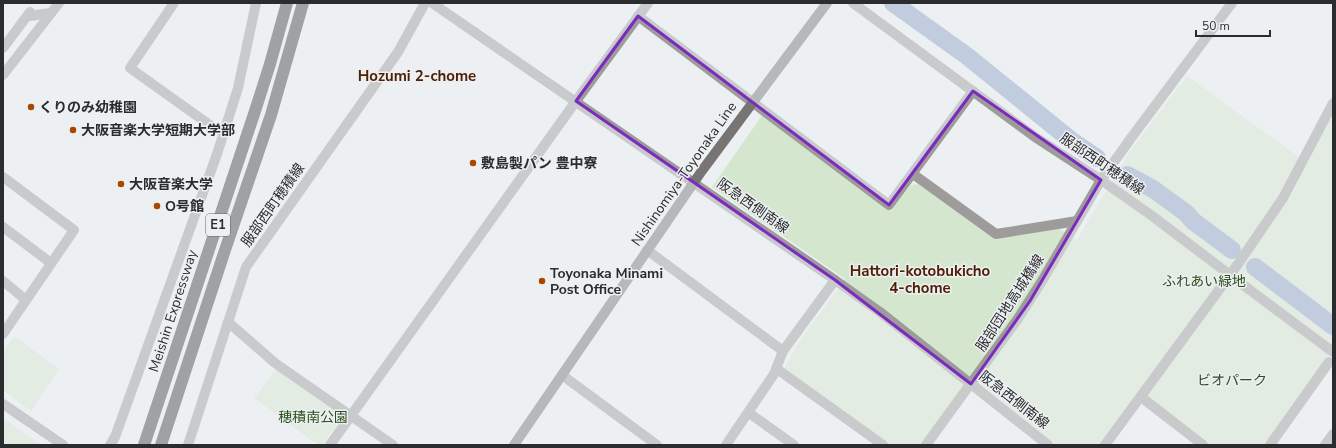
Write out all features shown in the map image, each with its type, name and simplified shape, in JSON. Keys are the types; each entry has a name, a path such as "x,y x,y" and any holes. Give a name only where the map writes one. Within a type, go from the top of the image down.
{"highway":[{"name":"Meishin Expressway","path":"144,445 256,111 287,3"},
{"name":"E1","path":"161,445 271,115 286,67 303,3"},
{"path":"286,67 306,3"}],"main road":[{"name":"Nishinomiya-Toyonaka Line","path":"514,445 693,182 827,3"}],"street":[{"path":"3,75 59,3"},
{"path":"174,3 130,68 214,128 224,132"},
{"path":"110,445 115,437 224,132 238,88 256,3"},
{"name":"服部西町穂積線","path":"188,445 246,267 398,52 425,3"},
{"name":"阪急西側南線","path":"432,3 880,312 1048,445"},
{"path":"330,445 576,101 648,3"},
{"name":"服部西町穂積線","path":"853,3 1035,136 1151,215 1333,352"},
{"name":"服部団地高城橋線","path":"929,444 1000,346 1026,307 1101,180 1232,3"},
{"path":"3,48 29,14 36,16 44,13 51,13"},
{"path":"638,16 889,205 973,91"},
{"path":"1107,444 1238,264 1283,198 1333,103"},
{"path":"913,174 996,234 1077,221"},
{"path":"3,177 74,230 3,334"},
{"path":"3,227 51,263"},
{"path":"647,250 783,352"},
{"path":"726,445 749,413 777,369 783,352 835,280"},
{"path":"3,281 26,300"},
{"path":"228,322 275,362 393,445"},
{"path":"1270,445 1330,362"},
{"path":"777,369 883,445"},
{"path":"562,375 657,445"},
{"path":"1141,398 1199,444"},
{"path":"3,404 63,445"},
{"path":"749,413 794,445"}],"highlighted area":[{"path":"638,16 889,205 973,91 1101,180 1030,301 971,384 835,280 576,101"}],"green space":[{"name":"ふれあい緑地","path":"1187,76 1307,163 1333,113 1333,349 1266,445 1211,445 1139,392 1100,445 1056,445 971,378 921,445 889,445 785,370 785,366 798,343 845,279 712,187 763,114 891,211 911,185 919,184 995,239 1058,228 1077,240 1128,154"},
{"path":"14,336 59,369 31,411 3,390 3,352"},
{"name":"穂積南公園","path":"278,369 344,415 322,445 318,445 254,398 275,370"},
{"path":"3,418 42,445 3,445"}],"waterway":[{"path":"893,3 967,56 1072,141 1097,158"},
{"path":"1127,175 1153,189 1232,250"},
{"path":"1255,267 1333,326"}],"place":[{"name":"くりのみ幼稚園","path":"31,107"},
{"name":"大阪音楽大学短期大学部","path":"73,130"},
{"name":"敷島製パン 豊中寮","path":"473,163"},
{"name":"大阪音楽大学","path":"121,184"},
{"name":"O号館","path":"157,206"},
{"name":"Toyonaka Minami Post Office","path":"542,281"}],"district":[{"name":"Hozumi 2-chome","path":"417,76"},
{"name":"Hattori-kotobukicho 4-chome","path":"920,280"}],"park label":[{"name":"ビオパーク","path":"1232,380"}]}
